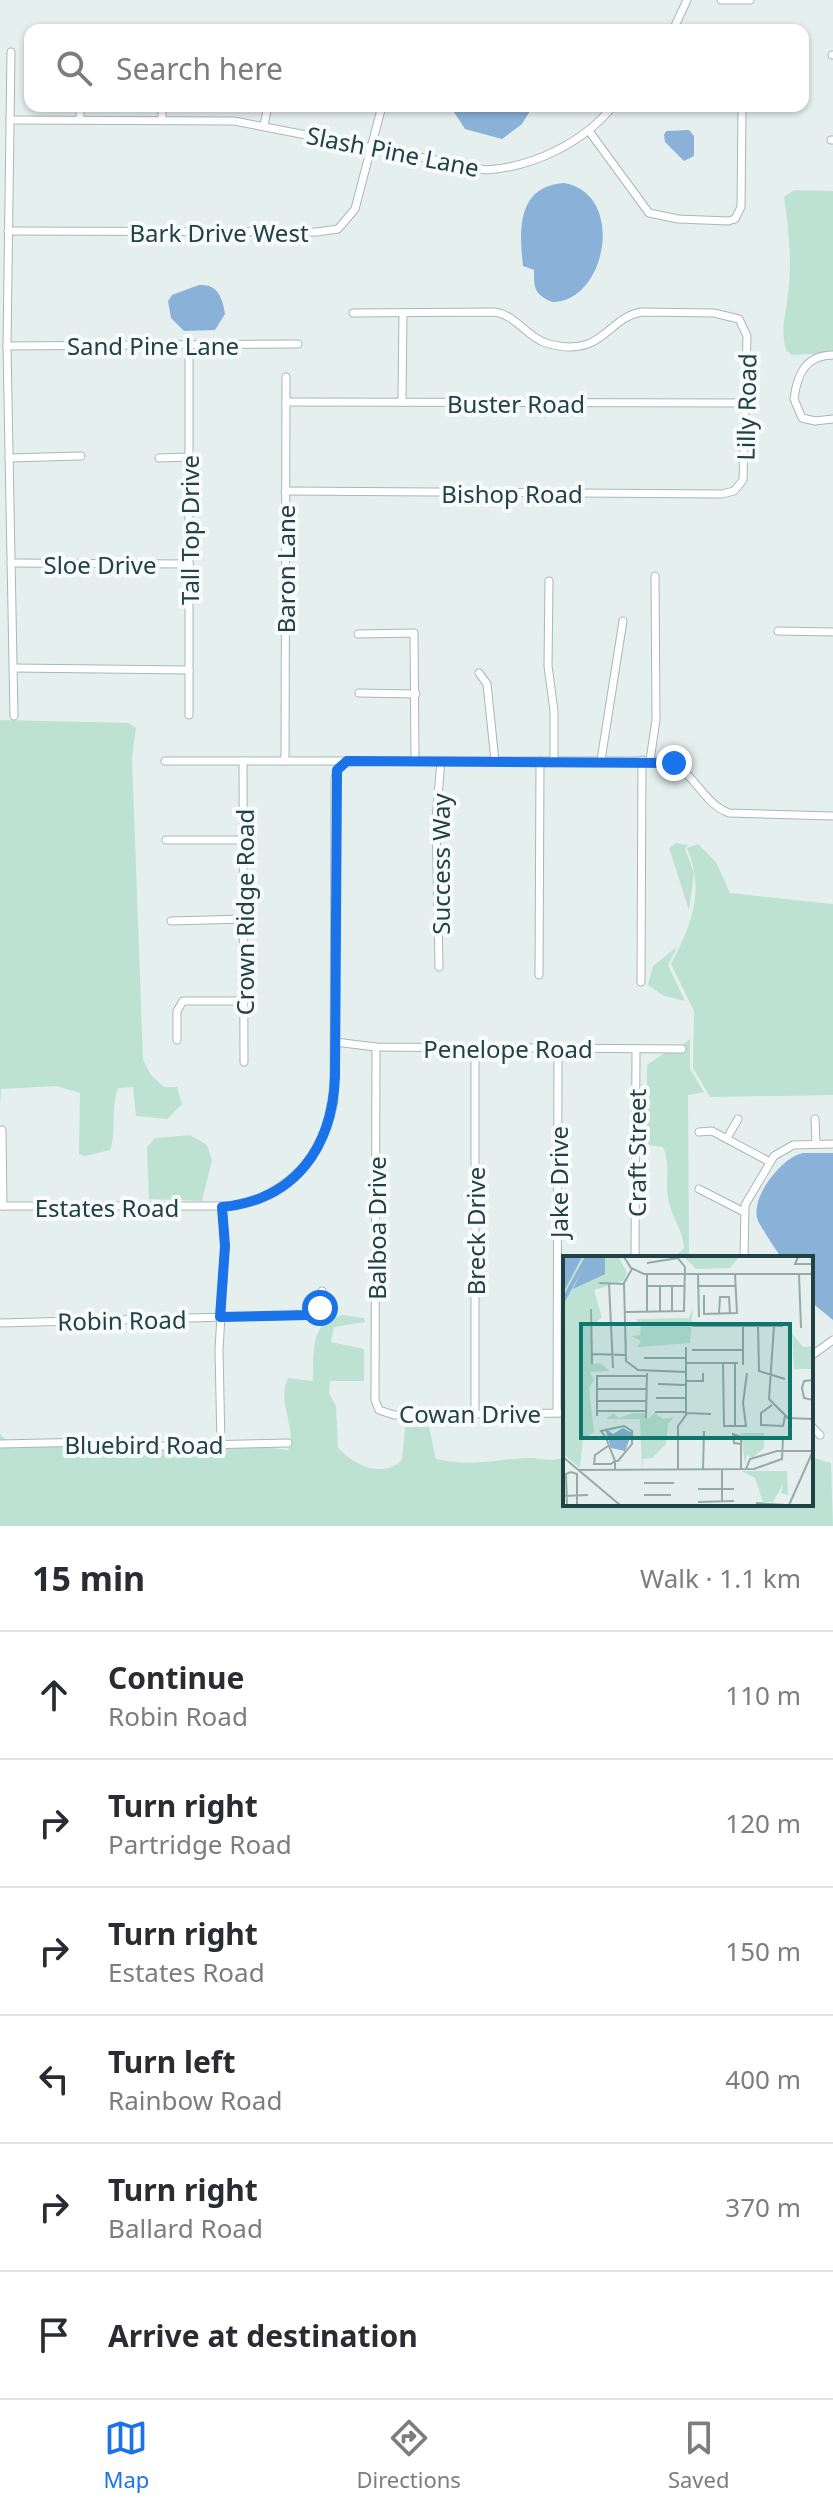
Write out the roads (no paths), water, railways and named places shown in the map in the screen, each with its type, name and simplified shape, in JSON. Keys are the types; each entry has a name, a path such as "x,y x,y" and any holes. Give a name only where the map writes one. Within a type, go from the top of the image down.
{"street":[{"path":"676,24 687,0"},
{"path":"721,0 750,0"},
{"path":"11,52 7,346 14,716"},
{"path":"80,112 80,120"},
{"path":"162,112 162,120"},
{"path":"264,125 267,112"},
{"name":"Bark Drive West","path":"8,231 329,231 343,226 351,217 381,112"},
{"name":"Slash Pine Lane","path":"10,120 162,120 264,125 465,167 498,169 547,154 589,131 607,112"},
{"path":"589,131 649,213 678,219 728,221 735,219 741,207 742,112"},
{"name":"Lilly Road","path":"403,313 503,313 535,339 574,347 600,338 632,314 641,312 725,314 744,323 747,336 745,473 738,489"},
{"path":"353,313 403,313 402,402"},
{"name":"Tall Top Drive","path":"189,344 189,715"},
{"name":"Sand Pine Lane","path":"7,346 298,344"},
{"path":"833,355 812,358 807,363 794,399 802,418 815,421 833,419"},
{"name":"Baron Lane","path":"285,761 286,377"},
{"name":"Buster Road","path":"286,402 747,403"},
{"path":"9,458 81,456"},
{"path":"159,458 189,457"},
{"name":"Bishop Road","path":"285,491 722,494 738,489"},
{"name":"Sloe Drive","path":"11,563 189,564"},
{"path":"641,982 646,760 656,720 655,576"},
{"path":"549,581 548,666 554,711 554,761"},
{"path":"601,760 623,621"},
{"path":"778,631 833,632"},
{"path":"358,634 414,633 415,761"},
{"path":"13,668 189,670"},
{"path":"479,673 487,684 495,761"},
{"path":"359,693 416,694"},
{"path":"165,761 646,760 679,766 716,807 729,813 833,816"},
{"name":"Crown Ridge Road","path":"243,761 244,1062"},
{"path":"335,1042 335,778 337,770 347,761"},
{"name":"Success Way","path":"439,967 436,819 441,761"},
{"path":"539,975 540,761"},
{"path":"166,840 244,840"},
{"path":"171,921 244,919"},
{"path":"177,1040 180,1003 244,1001"},
{"name":"Penelope Road","path":"335,1042 376,1047 682,1049"},
{"name":"Estates Road","path":"1,1206 222,1207 249,1202 282,1186 309,1162 327,1131 334,1100 335,1042"},
{"name":"Balboa Drive","path":"376,1047 378,1408"},
{"name":"Breck Drive","path":"475,1048 475,1414"},
{"name":"Jake Drive","path":"558,1048 561,1413"},
{"name":"Craft Street","path":"635,1256 636,1049"},
{"path":"727,1138 738,1119"},
{"path":"815,1119 816,1144"},
{"path":"1,1206 2,1130"},
{"path":"699,1132 712,1131 770,1162"},
{"path":"744,1256 744,1212 770,1162 788,1147 833,1144"},
{"path":"699,1189 744,1212"},
{"path":"221,1445 220,1317 225,1246 222,1207"},
{"name":"Robin Road","path":"0,1323 308,1315 320,1308 322,1291"},
{"path":"813,1355 833,1340"},
{"name":"Cowan Drive","path":"378,1408 394,1415 561,1413"},
{"path":"813,1428 820,1435"},
{"name":"Bluebird Road","path":"0,1444 288,1443"}],"water":[{"path":"454,112 529,112 522,124 502,139 465,129"},
{"path":"689,130 694,136 694,156 684,161 665,142 664,135 666,131"},
{"path":"564,183 584,191 596,206 602,226 602,247 596,268 586,285 571,298 552,302 536,289 534,270 523,266 522,225 529,201 537,192"},
{"path":"199,285 215,289 225,314 215,330 184,331 171,318 168,301 172,295"},
{"path":"833,1153 833,1320 813,1304 813,1256 780,1256 758,1221 756,1212 763,1190 777,1170 795,1156"}]}
